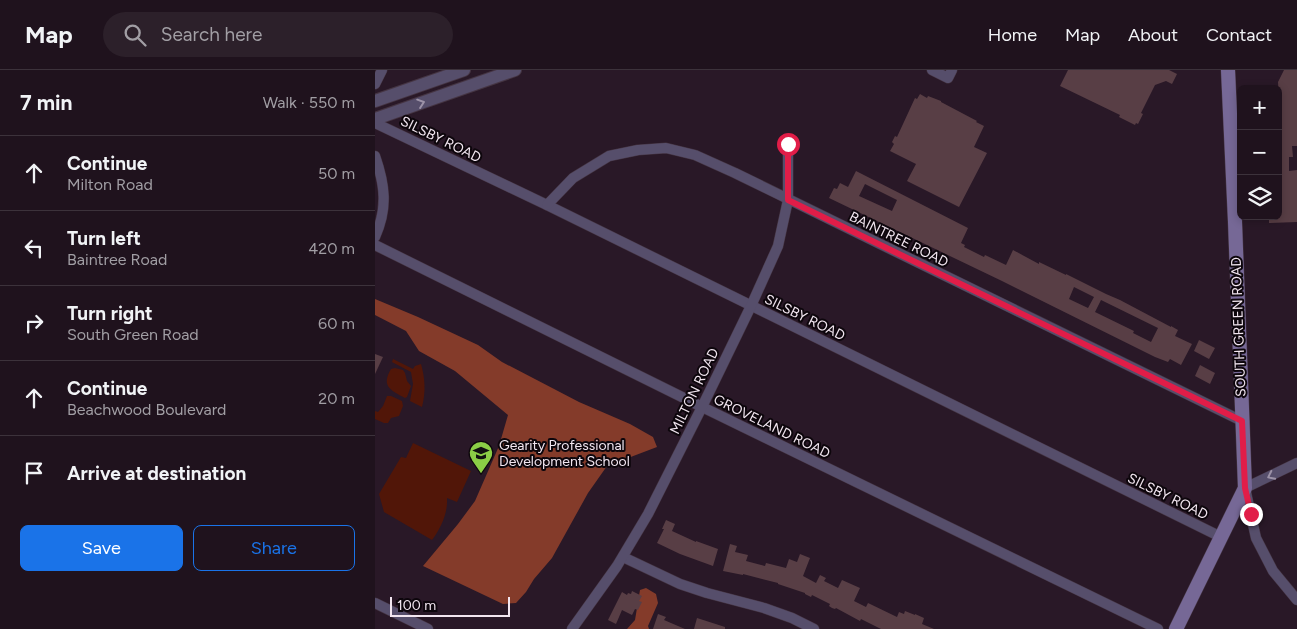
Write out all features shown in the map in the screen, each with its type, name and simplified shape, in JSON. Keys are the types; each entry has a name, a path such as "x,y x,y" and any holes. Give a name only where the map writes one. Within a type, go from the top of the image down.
{"main road":[{"name":"SOUTH GREEN ROAD","path":"1176,629 1245,488 1227,70"}],"street":[{"path":"375,84 382,70"},
{"path":"375,101 464,70"},
{"path":"375,121 515,70"},
{"path":"932,70 950,74"},
{"name":"SILSBY ROAD","path":"375,121 1221,537"},
{"name":"MILTON ROAD","path":"572,629 623,557 648,514 703,407 778,246 788,200 788,144"},
{"name":"BAINTREE ROAD","path":"547,205 573,178 609,156 638,150 667,148 695,156 1242,421"},
{"path":"375,156 382,178 384,198 381,223 375,237"},
{"name":"GROVELAND ROAD","path":"375,245 1157,629"},
{"path":"1297,463 1245,488 1257,538 1273,571 1297,600"},
{"path":"623,557 680,584 764,608 797,620 814,629"},
{"path":"375,603 428,629"}],"shaded area":[{"path":"375,299 478,345 502,362 579,402 630,424 653,437 657,447 607,466 588,493 552,558 516,603 503,604 423,566 475,501 499,446 508,415 455,371 419,351 406,331 375,315"},
{"path":"393,359 413,369 421,364 425,385 422,407 410,401 413,384 411,372 392,362"},
{"path":"391,369 403,370 411,386 405,398 391,390 387,384"},
{"path":"387,396 402,401 403,406 399,416 391,418 388,423 384,423 375,419 375,411 378,412 383,406"},
{"path":"413,443 471,471 457,502 447,498 443,520 432,540 384,512 379,494 401,457 406,458"},
{"path":"646,588 656,594 658,603 648,626 649,629 627,629 635,620 640,590"}],"building":[{"path":"1068,70 1169,70 1177,74 1172,84 1166,81 1155,85 1141,113 1143,114 1138,124 1136,123 1135,125 1119,117 1120,115 1060,86"},
{"path":"1284,70 1297,70 1297,146 1292,146 1293,157 1289,157 1289,171 1297,170 1297,222 1269,223 1269,220 1282,220 1282,85 1278,85"},
{"path":"920,94 927,98 928,96 941,101 984,126 974,147 987,153 959,207 907,181 916,164 890,151 894,144 892,142 895,136 897,137 915,98 917,99"},
{"path":"856,171 968,228 961,243 965,245 964,247 1006,265 1013,250 1171,326 1178,330 1175,336 1192,344 1181,365 1170,359 1168,362 1155,357 829,198 834,188 837,189 840,183 848,187","holes":["865,184 897,200 892,211 859,196","1074,287 1094,297 1088,308 1069,299","1101,300 1158,328 1151,342 1133,333 1134,331 1095,312"]},
{"path":"1199,340 1215,348 1209,359 1194,351"},
{"path":"375,354 383,357 375,374"},
{"path":"1200,365 1215,373 1210,384 1195,376"},
{"path":"666,520 675,524 672,531 718,549 713,566 657,543"},
{"path":"730,544 737,546 735,552 748,555 746,561 765,566 766,563 786,568 789,559 797,562 800,554 810,558 803,576 816,583 820,575 826,578 824,581 838,588 842,580 860,588 854,601 866,607 868,603 897,617 899,612 904,614 905,611 915,614 924,618 922,624 934,629 881,629 861,619 860,621 836,608 832,608 829,606 830,604 812,595 811,597 778,583 723,571"},
{"path":"632,591 642,596 639,601 642,602 638,610 635,609 632,615 622,610 616,624 608,620 622,592 627,595 628,593 631,594"},
{"path":"658,614 666,617 664,620 685,629 653,629"},
{"path":"697,618 725,627 725,629 694,629"}],"place":[{"name":"Gearity Professional Development School","path":"481,474"}],"route":[{"path":"788,144 788,200 1242,421 1245,488 1251,514"}]}
